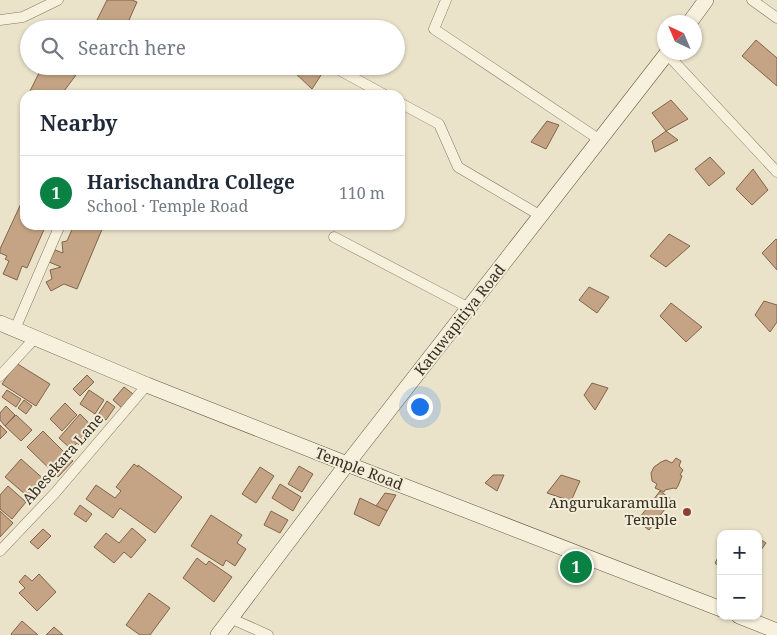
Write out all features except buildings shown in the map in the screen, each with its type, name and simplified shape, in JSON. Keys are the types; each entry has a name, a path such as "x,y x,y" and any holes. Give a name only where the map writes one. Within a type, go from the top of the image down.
{"street":[{"path":"0,20 23,17 58,0"},
{"path":"446,0 434,29 600,140"},
{"path":"695,15 706,0"},
{"path":"752,0 777,18"},
{"name":"Katuwapitiya Road","path":"218,635 347,464 662,60"},
{"path":"673,60 777,172"},
{"path":"348,75 376,90"},
{"path":"405,106 439,124 458,167 541,216"},
{"path":"15,329 58,230"},
{"path":"334,237 469,308"},
{"name":"Temple Road","path":"0,323 147,385 717,607"},
{"path":"0,376 34,338"},
{"name":"Abesekara Lane","path":"0,552 55,493 147,385"},
{"path":"230,618 268,635"},
{"path":"748,620 777,631"}],"place":[{"name":"Angurukaramulla Temple","path":"687,512"},
{"name":"Harischandra College","path":"576,567"}]}
